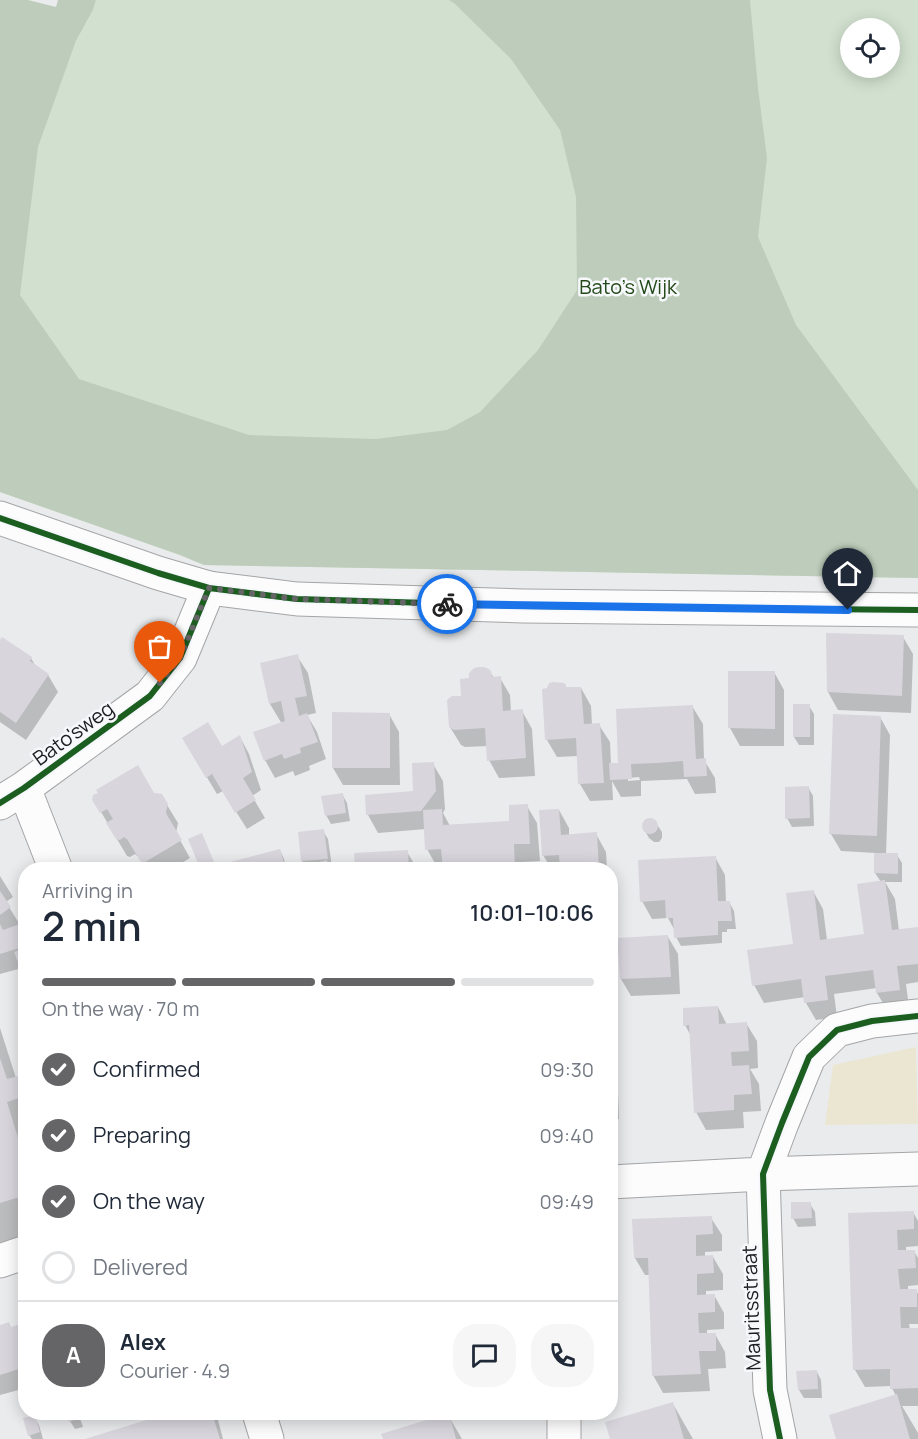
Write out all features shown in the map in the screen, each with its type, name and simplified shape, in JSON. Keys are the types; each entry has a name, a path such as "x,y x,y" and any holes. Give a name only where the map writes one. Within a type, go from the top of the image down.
{"street":[{"path":"0,518 158,573 209,588 297,599 524,606 918,610"},
{"name":"Bato'sweg","path":"12,796 150,696 180,658 209,588"},
{"path":"12,796 51,862"},
{"path":"764,1174 809,1057 837,1030 872,1021 918,1016"},
{"path":"618,1182 918,1169"},
{"name":"Mauritsstraat","path":"764,1174 770,1390 780,1439"},
{"path":"0,1261 18,1255"},
{"path":"261,1420 267,1439"},
{"path":"564,1420 564,1439"}],"green space":[{"path":"0,0 28,0 56,7 58,0 96,0 76,41 38,147 20,295 79,379 249,435 376,439 447,430 480,412 538,350 577,290 576,197 560,130 511,59 449,0 750,0 767,158 758,237 796,325 918,490 918,578 204,565 0,492"},
{"name":"Bato's Wijk","path":"96,0 918,0 918,578 204,565 0,492 0,154 38,146 76,41"}],"sand":[{"path":"916,1047 918,1124 825,1125 833,1065"}],"building":[{"path":"826,633 904,635 902,696 827,692"},
{"path":"2,637 32,657 30,661 49,674 16,723 0,712 0,640"},
{"path":"298,654 307,696 295,698 299,716 307,713 318,742 300,748 301,753 284,759 282,754 264,761 253,732 285,721 281,701 269,704 260,663"},
{"path":"478,667 489,669 492,677 501,676 503,711 523,709 526,758 487,761 485,728 454,730 449,727 447,700 452,696 461,696 460,679 469,678 469,673"},
{"path":"728,671 775,671 775,729 728,728"},
{"path":"549,683 564,683 566,687 581,687 584,724 600,723 604,783 578,784 576,738 545,740 542,689 547,688"},
{"path":"793,704 810,704 810,737 793,737"},
{"path":"693,705 696,759 706,758 707,776 684,777 683,761 631,764 632,779 610,780 609,763 618,763 616,709"},
{"path":"332,712 390,713 390,768 332,768"},
{"path":"833,714 881,716 877,836 829,834"},
{"path":"208,722 222,746 240,735 252,772 243,778 256,800 235,813 212,774 206,778 182,738"},
{"path":"434,762 436,791 421,811 366,815 365,795 413,791 412,763"},
{"path":"138,765 154,793 162,794 168,804 167,815 182,840 145,862 141,862 127,839 124,837 120,840 116,839 106,823 113,819 107,809 100,813 92,800 93,795 98,793 96,790"},
{"path":"809,786 810,818 785,819 785,787"},
{"path":"343,793 346,813 325,816 321,796"},
{"path":"528,804 530,844 514,844 515,862 442,862 441,849 425,850 423,810 442,809 443,825 509,821 509,805"},
{"path":"559,809 561,835 597,832 599,862 559,862 559,855 542,856 539,810"},
{"path":"647,818 653,818 658,826 656,832 647,834 642,829 642,823"},
{"path":"324,829 328,859 301,861 298,832"},
{"path":"202,833 214,862 198,862 188,839"},
{"path":"280,849 284,862 230,862"},
{"path":"408,850 409,862 355,862 354,853"},
{"path":"874,853 898,853 898,874 874,873"},
{"path":"716,856 718,901 730,901 732,921 718,921 718,935 674,938 673,918 666,918 665,900 640,902 638,860"},
{"path":"885,880 892,930 918,927 918,964 897,966 900,990 876,993 873,970 825,976 828,1000 804,1003 801,979 752,986 747,950 793,944 786,893 814,890 820,940 864,934 857,884"},
{"path":"0,891 11,907 0,915"},
{"path":"0,924 3,930 18,925 18,948 0,954"},
{"path":"668,935 671,977 620,979 618,938"},
{"path":"18,950 18,963 14,952"},
{"path":"718,1006 719,1024 747,1022 749,1051 731,1052 732,1066 749,1065 752,1094 734,1095 734,1110 694,1113 689,1025 683,1026 683,1008"},
{"path":"0,1058 7,1079 18,1076 18,1099 7,1102 18,1138 18,1197 0,1203"},
{"path":"791,1202 811,1202 812,1218 791,1219"},
{"path":"914,1211 914,1229 897,1230 898,1250 915,1250 916,1268 898,1269 900,1289 917,1289 917,1307 900,1307 901,1328 918,1328 918,1388 890,1389 890,1369 853,1370 848,1213"},
{"path":"712,1216 713,1234 696,1235 696,1256 713,1255 714,1273 697,1274 697,1295 715,1294 715,1312 698,1313 699,1333 716,1333 716,1351 699,1351 701,1374 652,1376 648,1258 634,1258 632,1219"},
{"path":"9,1322 11,1327 18,1325 18,1369 0,1375 0,1325"},
{"path":"817,1370 818,1389 798,1390 796,1371"},
{"path":"897,1394 910,1439 836,1439 829,1415"},
{"path":"673,1402 684,1439 610,1439 605,1422"},
{"path":"24,1420 36,1420 40,1432 28,1436"},
{"path":"146,1420 214,1420 220,1439 85,1439"},
{"path":"426,1420 451,1420 456,1439 383,1439 381,1434"}],"cycle path":[{"path":"0,518 158,573 209,588 297,599 523,606 918,610"},
{"path":"0,803 150,696 180,658 209,588"},
{"path":"780,1439 770,1390 763,1174 809,1057 837,1030 872,1021 918,1016"}],"way so far":[{"path":"160,683 180,658 209,588 297,599 447,604"}],"route":[{"path":"447,604 848,610"}]}
